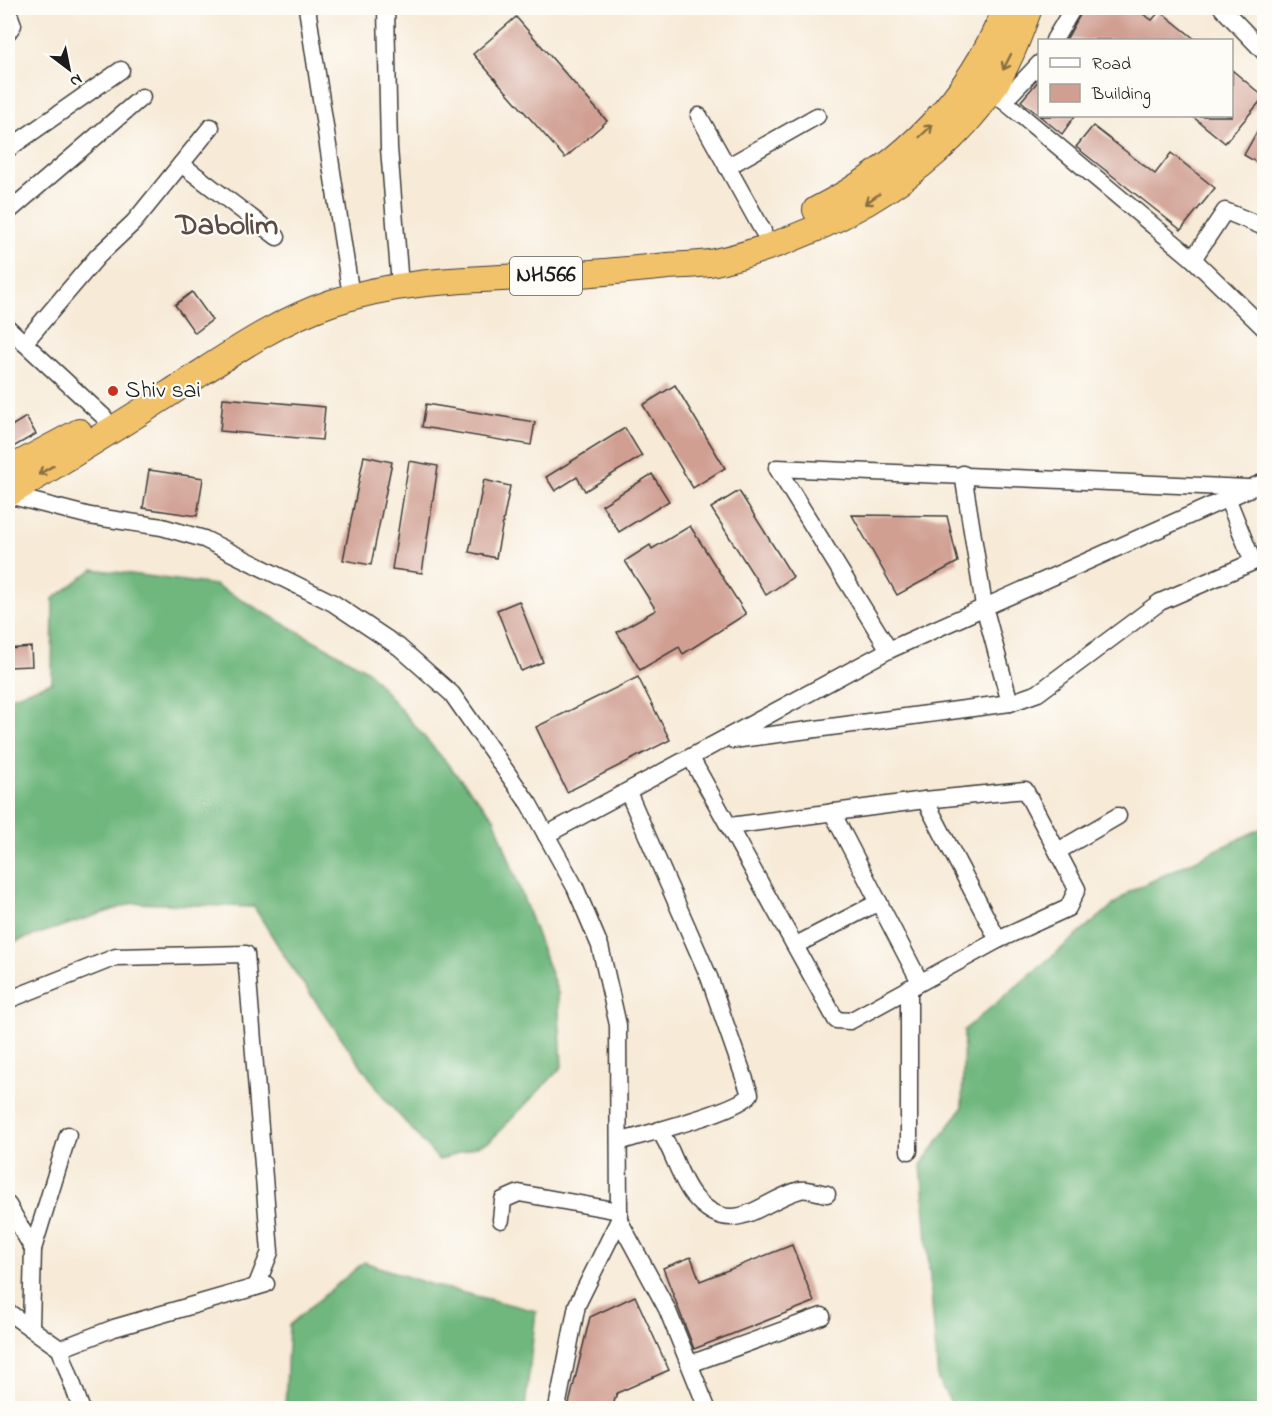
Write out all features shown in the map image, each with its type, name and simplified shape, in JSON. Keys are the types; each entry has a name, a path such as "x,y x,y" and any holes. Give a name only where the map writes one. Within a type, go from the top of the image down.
{"highway":[{"name":"NH566","path":"8,470 104,417 268,313 305,297 349,283 399,273 491,263 615,259 692,251 727,244 809,213 845,195 878,173 914,143 945,112 968,82 991,44 1006,8"},
{"name":"NH566","path":"8,494 97,440 256,337 295,317 333,303 391,288 447,280 578,274 713,262 792,239 864,205 922,165 998,96 1008,61 1029,8"}],"street":[{"path":"307,8 349,283"},
{"path":"386,8 389,148 399,273"},
{"path":"1055,39 1073,8"},
{"path":"1222,8 1264,52"},
{"path":"8,11 13,25 8,32"},
{"path":"1038,65 998,96 1193,259 1264,328"},
{"path":"8,149 121,70"},
{"path":"8,212 142,97"},
{"path":"699,116 763,231"},
{"path":"728,167 817,116"},
{"path":"24,343 98,256 134,222 211,127"},
{"path":"181,164 277,237"},
{"path":"1193,259 1225,211 1264,228"},
{"path":"8,328 104,417"},
{"path":"889,650 777,468 1258,485"},
{"path":"963,474 984,606 1010,703"},
{"path":"546,835 691,759 889,650 1258,485"},
{"path":"8,494 90,516 162,527 204,538 333,603 399,647 452,694 488,741 529,804 575,888 600,946 618,1025 619,1216 577,1305 557,1408"},
{"path":"723,741 1010,703 1038,693 1160,602 1253,562 1228,500"},
{"path":"691,759 836,1020 850,1021 998,940 1068,908 1077,889 1059,850 1025,790 925,800 730,826"},
{"path":"619,1142 722,1110 746,1101 750,1094 709,977 628,792"},
{"path":"925,800 998,940"},
{"path":"832,812 879,902 915,985 909,1151"},
{"path":"1059,850 1118,816"},
{"path":"796,945 879,902"},
{"path":"8,1000 116,957 246,954 270,1252 261,1285 114,1328 60,1349"},
{"path":"659,1130 667,1141 692,1194 714,1212 735,1217 755,1213 801,1189 827,1194"},
{"path":"31,1328 33,1249 68,1135"},
{"path":"501,1220 503,1200 519,1193 619,1216 667,1309 707,1408"},
{"path":"8,1205 33,1249"},
{"path":"8,1312 60,1349 81,1408"},
{"path":"690,1364 822,1316"}],"green space":[{"path":"93,569 215,585 367,670 494,818 558,993 562,1067 490,1141 439,1160 384,1098 292,968 254,907 134,903 8,944 8,698 52,682 53,599"},
{"path":"1264,827 1264,1408 954,1408 938,1380 921,1165 962,1108 964,1030 1129,892"},
{"path":"364,1262 432,1285 536,1311 525,1408 285,1408 289,1325"}],"building":[{"path":"1084,8 1134,8 1152,20 1160,11 1195,39 1067,39"},
{"path":"516,17 607,121 565,158 473,54"},
{"path":"1233,71 1264,97 1225,143 1193,117 1233,117"},
{"path":"1038,81 1038,115 1021,101"},
{"path":"1041,117 1074,117 1062,134"},
{"path":"1264,119 1264,167 1244,155"},
{"path":"1093,126 1155,174 1171,153 1215,188 1181,230 1076,147"},
{"path":"192,292 212,320 195,333 175,305"},
{"path":"675,385 725,468 693,488 643,405"},
{"path":"223,398 325,407 322,440 220,431"},
{"path":"426,404 535,422 531,445 422,427"},
{"path":"26,417 36,434 8,450 8,428"},
{"path":"625,428 642,456 585,491 577,477 555,491 546,477"},
{"path":"364,456 392,462 371,565 343,560"},
{"path":"409,461 438,466 422,573 392,569"},
{"path":"149,470 203,478 197,516 143,508"},
{"path":"652,474 669,501 619,532 602,505"},
{"path":"484,480 510,486 496,558 469,552"},
{"path":"739,491 793,577 766,595 711,508"},
{"path":"852,515 947,516 958,562 897,595"},
{"path":"690,526 746,614 683,654 679,647 640,670 617,632 656,610 625,561 650,545 652,549"},
{"path":"519,601 543,662 521,671 497,610"},
{"path":"31,647 32,666 8,667 8,649"},
{"path":"638,677 670,740 567,792 536,727"},
{"path":"792,1245 814,1302 694,1349 663,1268 691,1257 700,1281"},
{"path":"635,1296 669,1370 617,1393 612,1408 568,1408 590,1317"}],"place":[{"name":"Shiv sai","path":"113,391"}],"district":[{"name":"Dabolim","path":"227,227"}]}
